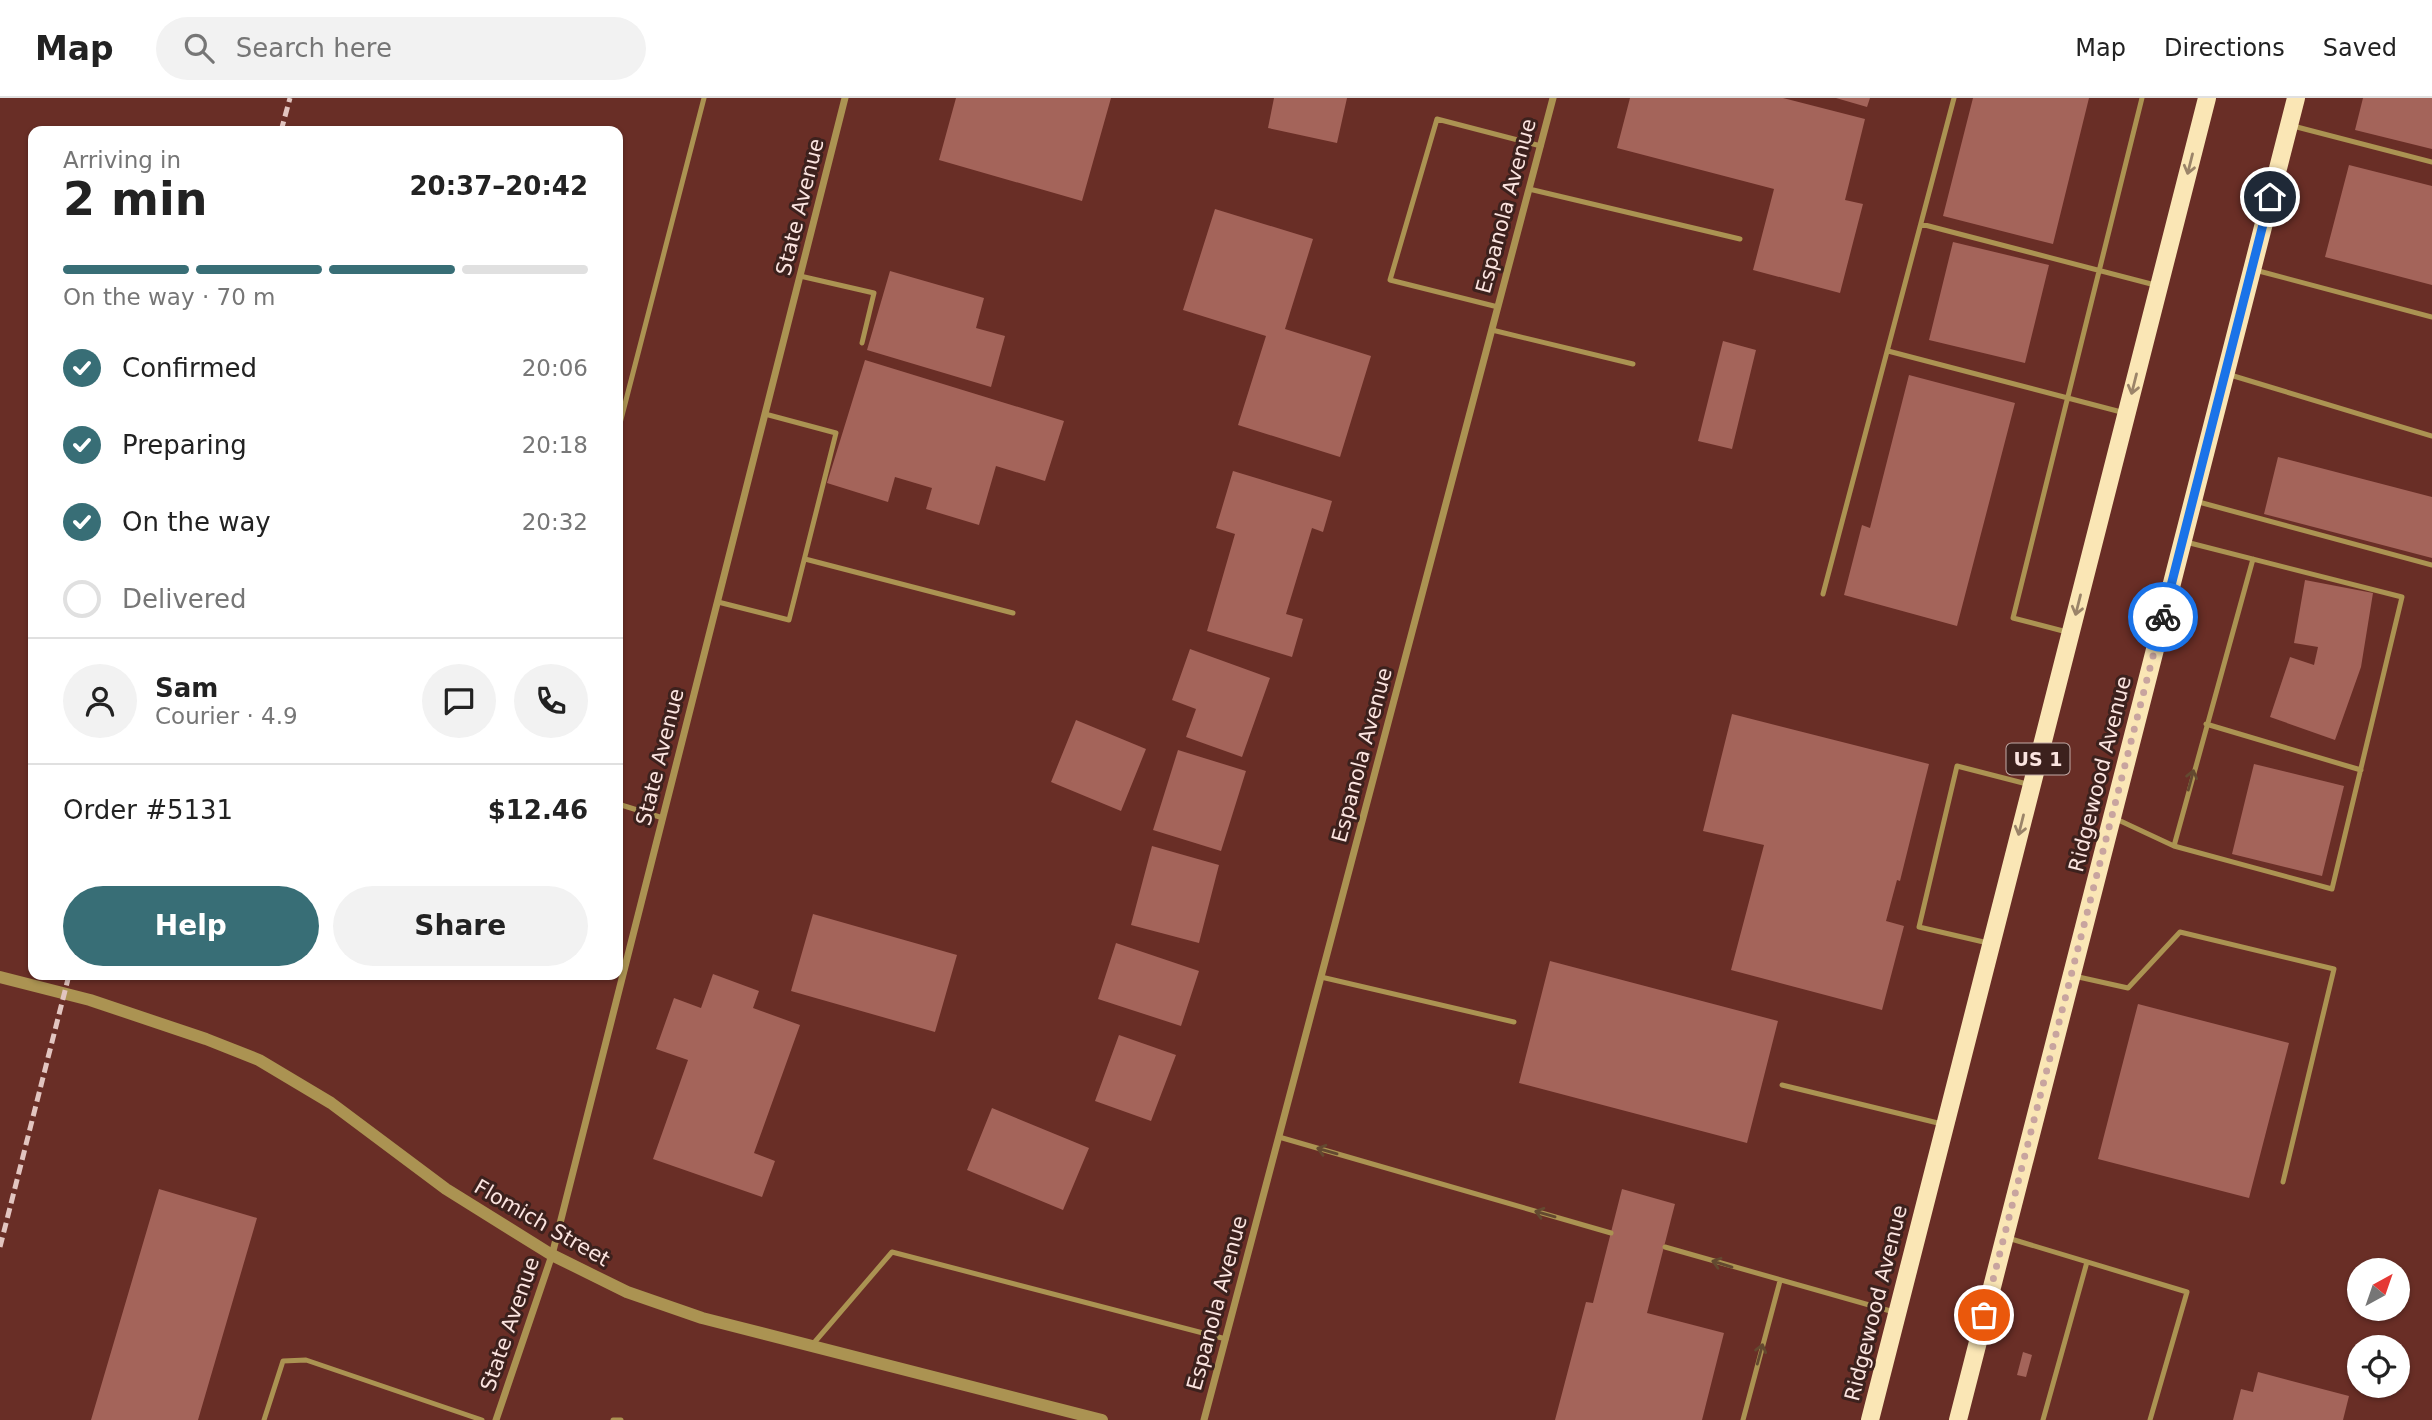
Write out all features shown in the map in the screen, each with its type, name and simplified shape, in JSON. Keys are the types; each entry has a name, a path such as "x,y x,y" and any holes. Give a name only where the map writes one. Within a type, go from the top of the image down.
{"main road":[{"name":"Ridgewood Avenue","path":"1870,1420 2207,98"},
{"name":"Ridgewood Avenue","path":"1958,1420 2295,98"}],"street":[{"name":"State Avenue","path":"623,975 845,98"},
{"name":"Espanola Avenue","path":"1204,1420 1553,98"},
{"name":"Flomich Street","path":"0,977 90,1000 259,1060 331,1103 446,1188 552,1255 627,1292 689,1314 1102,1420"},
{"name":"State Avenue","path":"496,1420 552,1255 622,980"}],"lane":[{"path":"623,412 704,98"},
{"path":"1823,594 1954,98"},
{"path":"2070,633 2013,618 2142,98"},
{"path":"1498,307 1390,280 1437,119 1541,146"},
{"path":"2289,125 2432,162"},
{"path":"1529,189 1740,239"},
{"path":"1920,224 2159,286"},
{"path":"2252,269 2432,317"},
{"path":"800,276 874,293 862,343"},
{"path":"1492,330 1633,364"},
{"path":"1888,351 2126,414"},
{"path":"2224,373 2432,436"},
{"path":"718,602 789,620 805,559 836,433 765,414"},
{"path":"2194,500 2432,565"},
{"path":"2112,818 2174,846 2332,889 2402,597 2183,541"},
{"path":"805,559 1013,613"},
{"path":"2174,846 2253,559"},
{"path":"2206,724 2361,770"},
{"path":"1991,944 1919,927 1957,766 2032,785"},
{"path":"623,806 663,818"},
{"path":"2071,976 2128,988 2180,932 2334,969 2283,1182"},
{"path":"1321,977 1514,1022"},
{"path":"1782,1085 1945,1125"},
{"path":"1279,1137 1611,1233"},
{"path":"2005,1237 2187,1292 2150,1420"},
{"path":"1665,1247 1897,1313"},
{"path":"811,1346 892,1252 1226,1339"},
{"path":"2043,1420 2087,1262"},
{"path":"1743,1420 1780,1281"},
{"path":"264,1420 283,1361 306,1360 482,1420"},
{"path":"613,1420 621,1420"}],"building":[{"path":"956,98 1111,98 1082,201 939,160"},
{"path":"1274,98 1347,98 1337,143 1268,128"},
{"path":"1630,98 1783,98 1865,119 1845,200 1863,204 1840,293 1753,270 1774,189 1617,148"},
{"path":"1836,98 1870,98 1867,107"},
{"path":"1973,98 2089,98 2053,244 1943,216"},
{"path":"2363,98 2432,98 2432,149 2355,130"},
{"path":"2349,165 2432,186 2432,285 2325,257"},
{"path":"1215,209 1313,239 1285,329 1371,356 1340,457 1238,425 1266,336 1183,310"},
{"path":"1953,242 2049,265 2025,363 1929,340"},
{"path":"890,271 984,298 976,328 1005,336 991,387 867,350"},
{"path":"1723,341 1756,350 1732,449 1698,441"},
{"path":"865,360 1064,421 1045,481 996,466 979,525 926,509 932,488 895,477 888,502 827,483"},
{"path":"1909,375 2015,403 1957,626 1844,595 1862,525 1870,528"},
{"path":"2278,457 2432,497 2432,558 2264,514"},
{"path":"1233,471 1332,501 1323,532 1312,528 1286,614 1303,619 1292,657 1207,631 1235,534 1216,528"},
{"path":"2305,580 2373,593 2361,667 2335,740 2270,717 2290,657 2314,665 2318,647 2294,643"},
{"path":"1190,649 1270,678 1242,757 1186,737 1196,709 1172,700"},
{"path":"1732,714 1929,764 1900,881 1897,880 1886,921 1904,926 1882,1010 1731,970 1764,845 1703,831"},
{"path":"1076,720 1146,749 1121,811 1051,782"},
{"path":"1178,750 1246,771 1221,851 1153,830"},
{"path":"2254,764 2344,786 2322,876 2232,854"},
{"path":"1152,846 1219,865 1199,943 1131,925"},
{"path":"813,914 957,955 935,1032 791,991"},
{"path":"1116,943 1199,971 1181,1026 1098,999"},
{"path":"1550,961 1778,1021 1747,1143 1519,1083"},
{"path":"713,974 759,991 753,1008 800,1025 754,1153 775,1161 762,1197 653,1159 688,1060 656,1049 674,998 701,1008"},
{"path":"2138,1004 2289,1043 2249,1198 2098,1159"},
{"path":"1119,1035 1176,1055 1151,1121 1095,1101"},
{"path":"992,1108 1089,1148 1063,1210 967,1170"},
{"path":"159,1189 257,1218 198,1420 91,1420"},
{"path":"1622,1189 1675,1204 1647,1313 1724,1333 1702,1420 1555,1420 1586,1302 1593,1303"},
{"path":"2023,1352 2032,1355 2026,1377 2017,1375"},
{"path":"2258,1372 2348,1398 2343,1420 2233,1420 2241,1389 2253,1392"}],"railway":[{"path":"282,126 290,98"},
{"path":"0,1247 68,980"}],"way so far":[{"path":"1984,1315 2163,617"}],"route":[{"path":"2163,617 2270,197"}]}
